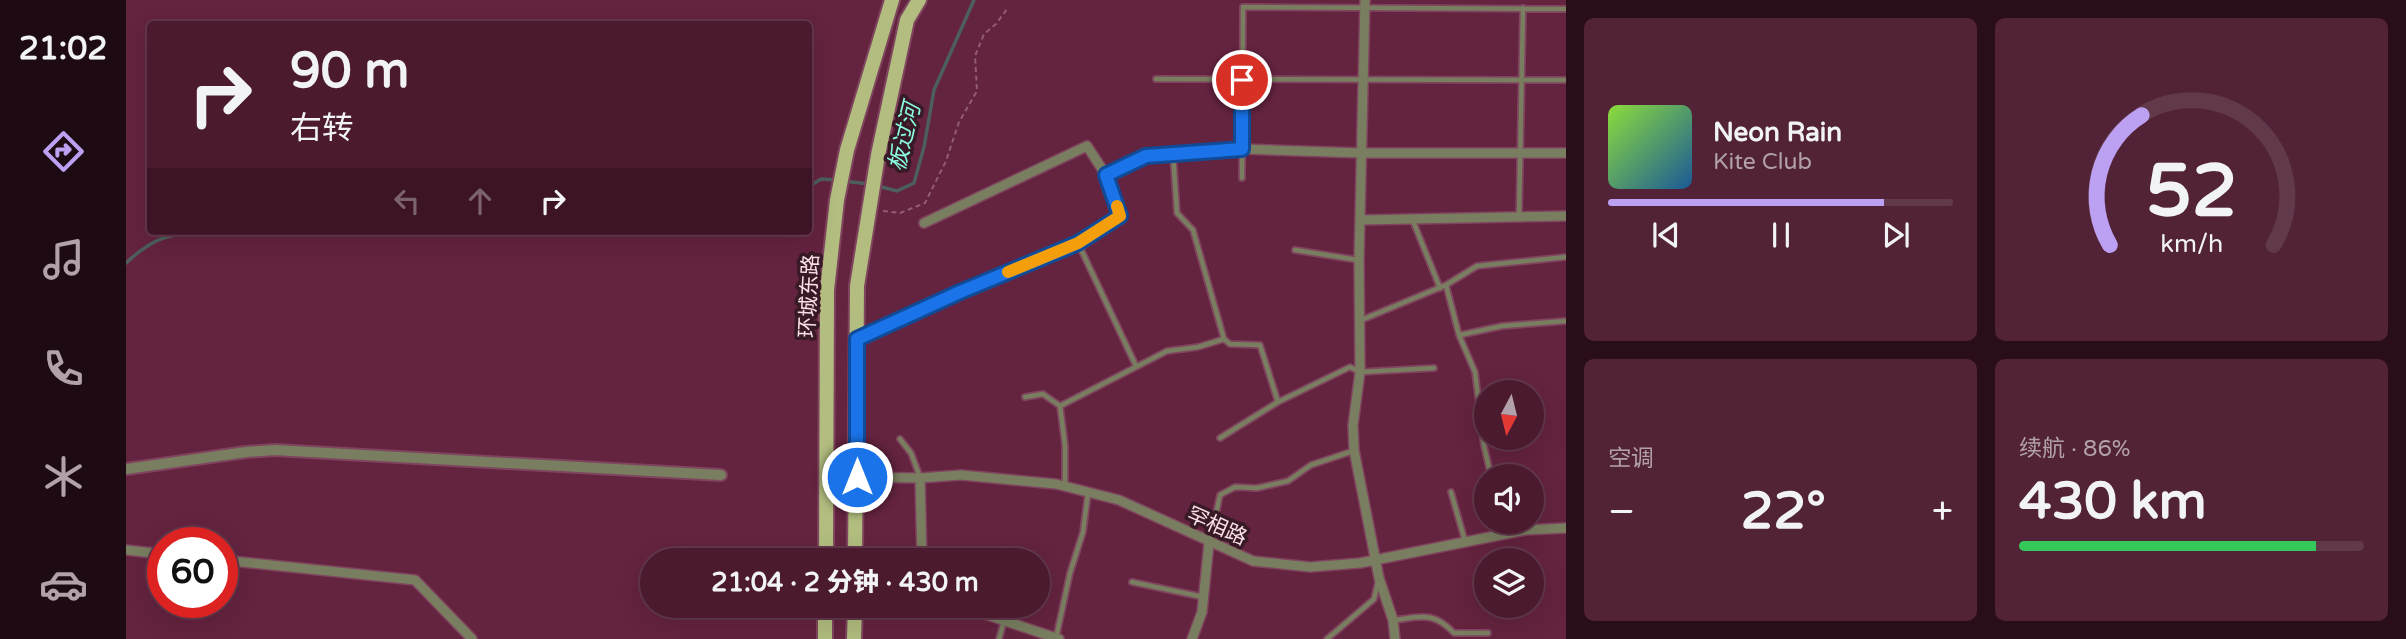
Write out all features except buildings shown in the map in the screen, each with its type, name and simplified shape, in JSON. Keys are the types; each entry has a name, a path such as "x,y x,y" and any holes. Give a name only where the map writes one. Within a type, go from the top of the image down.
{"main road":[{"name":"环城东路","path":"826,548 827,290 847,150 892,0"},
{"path":"855,548 857,286 878,155 907,20 919,0"},
{"path":"825,618 825,639"},
{"path":"854,639 855,618"}],"street":[{"path":"1365,3 1359,260 1360,372 1353,425 1354,450 1379,578 1393,620 1395,639"},
{"path":"857,339 1078,243 1120,216 1106,175 1087,146 924,223"},
{"path":"1173,154 1242,149 1361,153 1566,153"},
{"path":"1360,220 1566,216"},
{"path":"126,469 275,450 721,475"},
{"name":"罕相路","path":"857,477 920,478 961,475 1065,486 1119,500 1252,561 1310,567 1360,564 1499,534"},
{"path":"920,478 922,548"},
{"name":"罕相路","path":"1544,529 1566,528"},
{"path":"1192,639 1202,612 1209,542"},
{"path":"126,550 147,552"},
{"path":"238,562 415,580 472,639"},
{"path":"998,618 1057,638"}],"lane":[{"path":"1246,0 1246,7"},
{"path":"1242,178 1243,7 1365,3 1566,9"},
{"path":"1519,217 1523,8"},
{"path":"1156,79 1566,80"},
{"path":"1106,175 1146,156 1173,154 1178,213 1193,230 1224,339 1230,345 1260,345 1278,402"},
{"path":"1412,219 1443,287 1475,372 1488,464"},
{"path":"1078,243 1136,366"},
{"path":"1294,250 1359,260"},
{"path":"1359,321 1443,287 1477,267 1566,257"},
{"path":"1460,335 1502,326 1566,321"},
{"path":"1060,407 1167,351 1198,347 1224,339"},
{"path":"1220,438 1278,402 1350,367 1360,372 1434,368"},
{"path":"1025,397 1043,394 1060,407 1065,445 1065,486"},
{"path":"900,439 911,453 920,478"},
{"path":"1209,542 1220,495 1235,487 1257,488 1288,481 1311,465 1354,450"},
{"path":"1057,638 1070,573 1083,532 1088,492"},
{"path":"1451,492 1465,541"},
{"path":"1327,639 1374,599 1379,578"},
{"path":"1132,582 1203,598"},
{"path":"1393,620 1432,616 1454,633 1488,633"},
{"path":"999,639 1004,620"}],"path":[{"path":"869,207 900,213 925,203 946,161 959,122 977,91 975,56 984,34 1007,9"}],"waterway":[{"name":"板过河","path":"878,186 897,191 914,183 924,147 934,90 974,0"},
{"name":"板过河","path":"812,185 821,179 836,180"},
{"name":"板过河","path":"843,181 870,184"},
{"name":"板过河","path":"126,263 155,242 178,235"}],"slow traffic":[{"path":"1008,272 1078,243 1120,216 1117,206"}],"route":[{"path":"857,477 857,339 1078,243 1120,216 1106,175 1146,156 1242,149 1242,80"}]}
